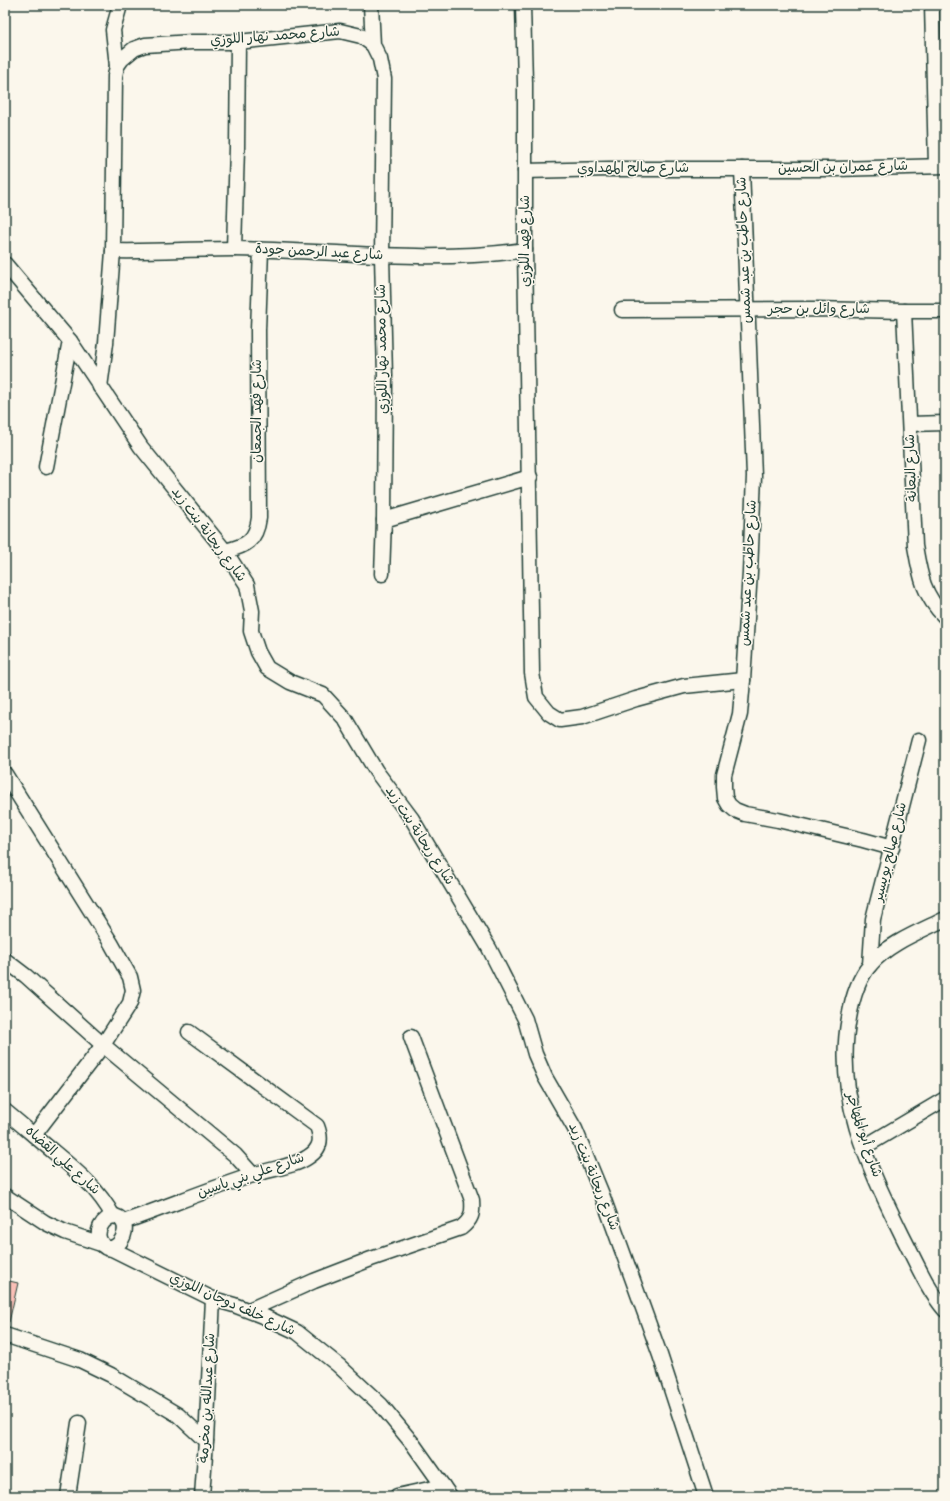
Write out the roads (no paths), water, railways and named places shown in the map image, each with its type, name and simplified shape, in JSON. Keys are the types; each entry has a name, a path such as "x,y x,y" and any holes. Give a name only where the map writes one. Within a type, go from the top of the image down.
{"street":[{"path":"100,387 107,335 113,251 115,76 118,66 113,30 120,5"},
{"path":"370,5 373,45"},
{"name":"شارع فهد اللوزي","path":"523,5 525,250 530,477 532,673 536,697 549,713 560,720 582,717 684,686 743,680"},
{"path":"932,5 941,166"},
{"name":"شارع محمد نهار اللوزي","path":"118,66 122,59 134,49 145,45 192,42 238,42 340,31 361,36 373,45 380,59 384,79 382,256 385,376 382,574"},
{"path":"234,249 238,42"},
{"name":"شارع عمران بن الحسين","path":"742,169 941,166"},
{"name":"شارع صالح المهداوي","path":"525,171 610,169 742,169"},
{"name":"شارع حاطب بن عبد شمس","path":"742,169 754,476 750,572 740,714 724,775 725,798 729,805 735,810 745,814 863,840 892,848"},
{"name":"شارع عبد الرحمن جودة","path":"113,251 150,252 234,249 382,256 461,256 525,250"},
{"name":"شارع فهد الجمعان","path":"225,552 246,544 252,538 258,527 258,330 261,250"},
{"name":"شارع ريحانة بنت زيد","path":"5,264 70,341 142,447 225,552 247,586 252,610 251,631 258,652 267,668 290,682 323,695 345,719 376,771 412,819 489,948 526,1019 535,1054 545,1077 575,1128 601,1192 660,1355 706,1496"},
{"name":"شارع وائل بن حجر","path":"622,310 814,309 945,311"},
{"name":"شارع البعانة","path":"904,311 915,546 919,572 927,594 935,606 945,616"},
{"path":"46,467 70,341"},
{"path":"910,424 945,423"},
{"path":"384,520 530,477"},
{"name":"شارع صالح بويسير","path":"870,965 873,919 919,740"},
{"path":"5,774 111,943 132,984 133,990 130,1003 103,1045 34,1135"},
{"name":"شارع أبو المهاجر","path":"945,919 918,932 891,948 880,955 870,965 861,979 852,1003 845,1045 845,1074 850,1103 864,1147 889,1207 920,1271 939,1303 945,1310"},
{"path":"5,960 26,976 103,1045 235,1155 254,1175"},
{"name":"شارع علي بني ياسين","path":"118,1219 307,1158 316,1150 321,1142 317,1126 189,1032"},
{"path":"249,1310 314,1281 371,1259 461,1228 468,1222 473,1212 472,1200 411,1037"},
{"path":"864,1147 945,1100"},
{"name":"شارع علي القضاه","path":"5,1111 77,1171 94,1188 118,1219"},
{"name":"شارع خلف دوجان اللوزي","path":"5,1196 46,1223 64,1232 106,1246 213,1299 249,1310 297,1332 338,1365 381,1405 413,1444 446,1491"},
{"path":"118,1219 125,1231 123,1238 120,1244 106,1246 99,1238 100,1228 105,1220 118,1219"},
{"name":"شارع عبدالله بن مخرمة","path":"202,1496 213,1299"},
{"path":"5,1335 80,1360 111,1375 178,1415 206,1441"},
{"path":"68,1496 79,1423"},
{"path":"397,1496 446,1491"}]}
